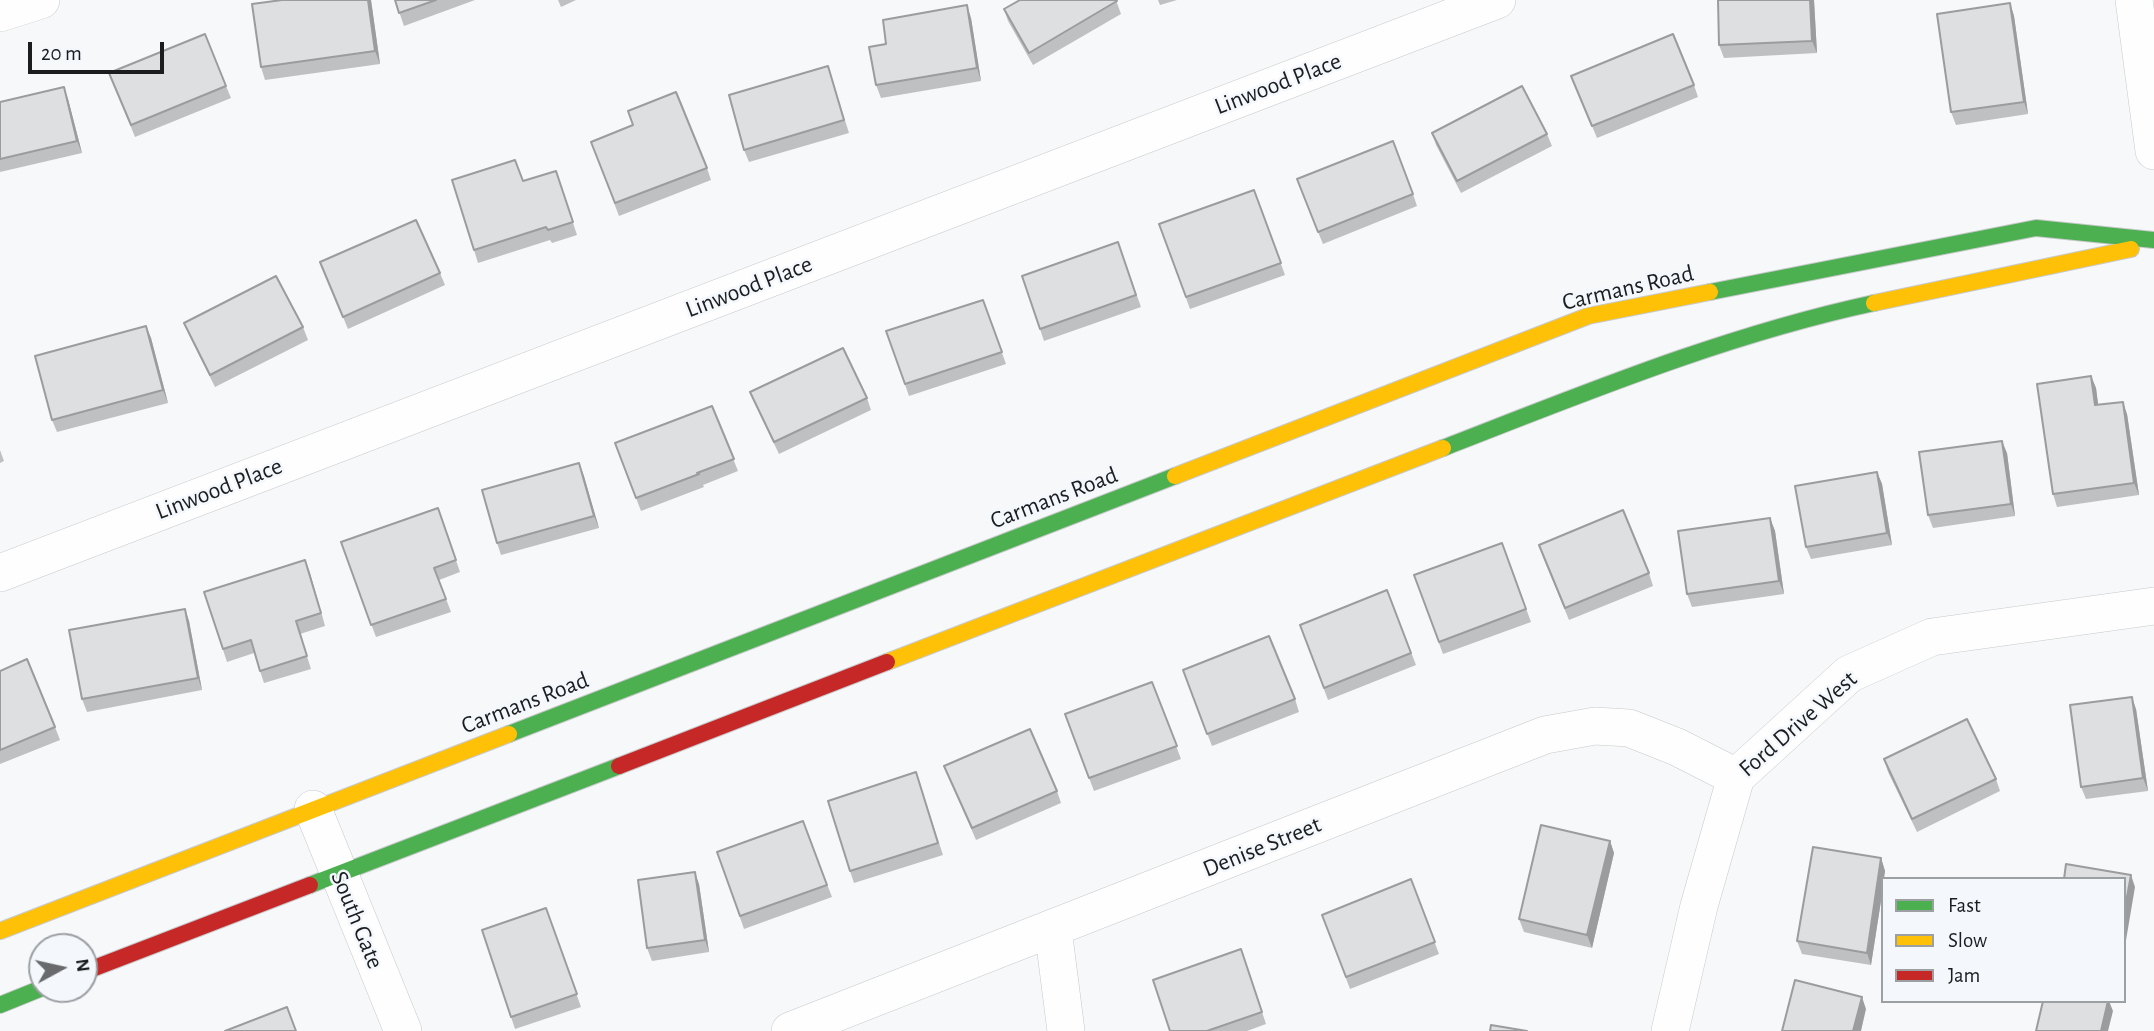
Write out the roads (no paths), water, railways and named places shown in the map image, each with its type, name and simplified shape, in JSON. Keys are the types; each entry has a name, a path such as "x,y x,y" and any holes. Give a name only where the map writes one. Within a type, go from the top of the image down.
{"street":[{"path":"0,13 41,0"},
{"name":"Linwood Place","path":"0,573 1497,0"},
{"path":"2134,0 2154,151"},
{"name":"Carmans Road","path":"0,931 1588,316 2036,228 2154,242"},
{"name":"Carmans Road","path":"98,967 1666,362 1819,315 2154,242"},
{"name":"Ford Drive West","path":"1670,1031 1699,906 1735,777 1849,674 1933,637 2154,606"},
{"name":"Denise Street","path":"790,1031 1545,735 1595,726 1629,728 1678,747 1735,777"},
{"name":"South Gate","path":"313,809 403,1031"},
{"path":"1053,929 1066,1031"},
{"path":"0,1004 28,993"}]}
